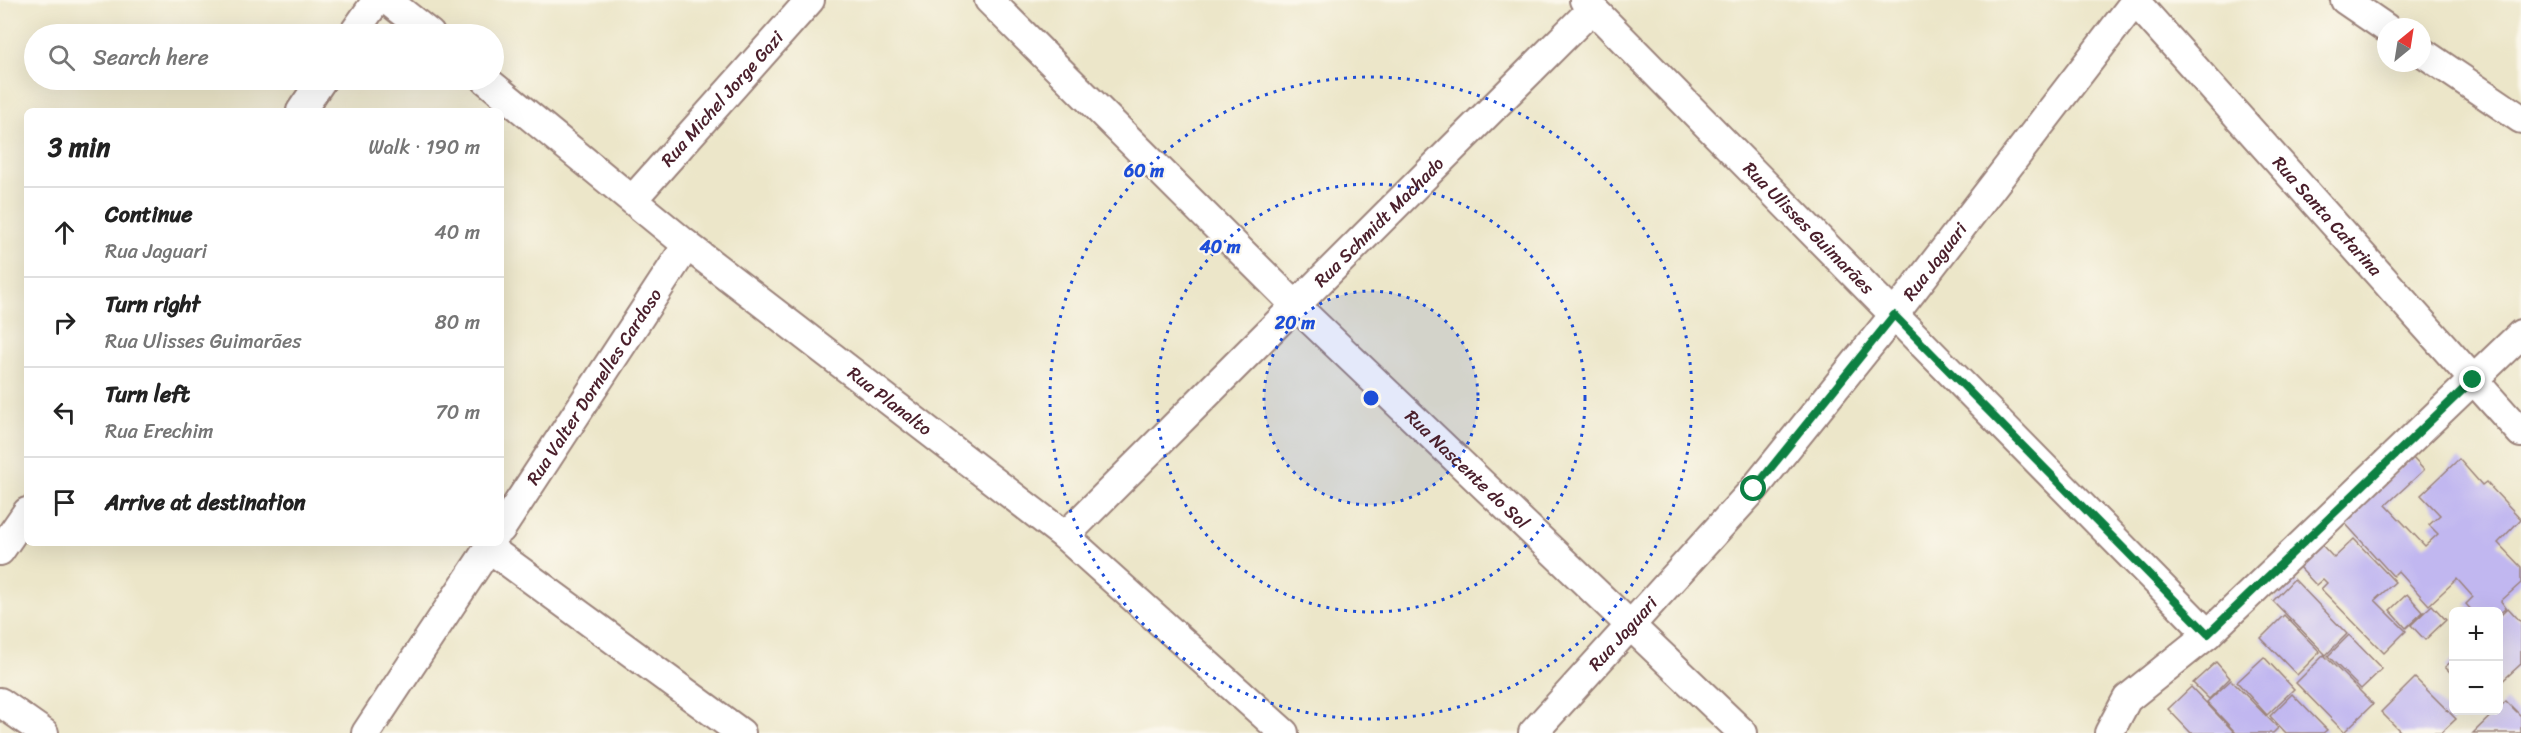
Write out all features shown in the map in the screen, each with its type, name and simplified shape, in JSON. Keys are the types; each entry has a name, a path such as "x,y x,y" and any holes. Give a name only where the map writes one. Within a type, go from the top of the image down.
{"street":[{"path":"360,24 377,0"},
{"path":"387,0 417,24"},
{"name":"Rua Michel Jorge Gazi","path":"633,199 810,0"},
{"name":"Rua Nascente do Sol","path":"990,0 1295,305 1743,733"},
{"name":"Rua Jaguari","path":"1533,733 1754,489 1894,315 2135,0"},
{"name":"Rua Santa Catarina","path":"2135,0 2521,433"},
{"path":"2345,0 2377,22"},
{"name":"Rua Schmidt Machado","path":"1065,536 1295,305 1588,4"},
{"name":"Rua Ulisses Guimarães","path":"1588,4 2208,634"},
{"path":"2431,58 2521,119"},
{"path":"303,108 315,90"},
{"name":"Rua Planalto","path":"498,90 687,245 1065,536 1284,733"},
{"name":"Rua Valter Dornelles Cardoso","path":"504,525 687,245"},
{"path":"2109,733 2127,699 2208,634 2521,334"},
{"path":"0,551 24,516"},
{"name":"Rua Valter Dornelles Cardoso","path":"366,733 490,546"},
{"path":"502,546 741,733"},
{"path":"0,702 44,733"}],"building":[{"path":"2412,457 2424,470 2386,505 2425,546 2438,534 2429,525 2440,515 2421,495 2459,459 2482,485 2486,482 2521,519 2498,543 2521,567 2521,583 2501,601 2506,608 2503,611 2503,607 2469,607 2466,604 2473,597 2457,579 2429,605 2398,571 2393,576 2344,522"},
{"path":"2354,539 2395,582 2375,600 2406,631 2384,653 2321,589 2327,583 2323,579 2316,585 2298,566 2321,544 2334,558"},
{"path":"2294,579 2347,634 2326,655 2273,601"},
{"path":"2407,594 2423,612 2406,628 2390,610"},
{"path":"2432,605 2446,620 2425,640 2411,625"},
{"path":"2508,608 2521,622 2521,664 2503,680 2503,661 2503,613"},
{"path":"2284,615 2320,652 2297,675 2261,638"},
{"path":"2349,635 2382,669 2361,689 2328,656"},
{"path":"2324,655 2373,704 2344,732 2296,683"},
{"path":"2264,657 2294,689 2267,715 2237,682"},
{"path":"2216,662 2230,678 2209,699 2193,683"},
{"path":"2415,678 2449,712 2449,715 2456,719 2441,733 2402,733 2381,712"},
{"path":"2231,680 2278,728 2273,733 2236,733 2207,702"},
{"path":"2191,687 2235,733 2191,733 2168,709"},
{"path":"2292,694 2327,730 2323,733 2286,733 2270,716"},
{"path":"2506,701 2521,716 2521,733 2473,733 2492,715 2503,715 2503,704"}],"route":[{"path":"1754,489 1894,315 2208,634 2473,380"}]}
